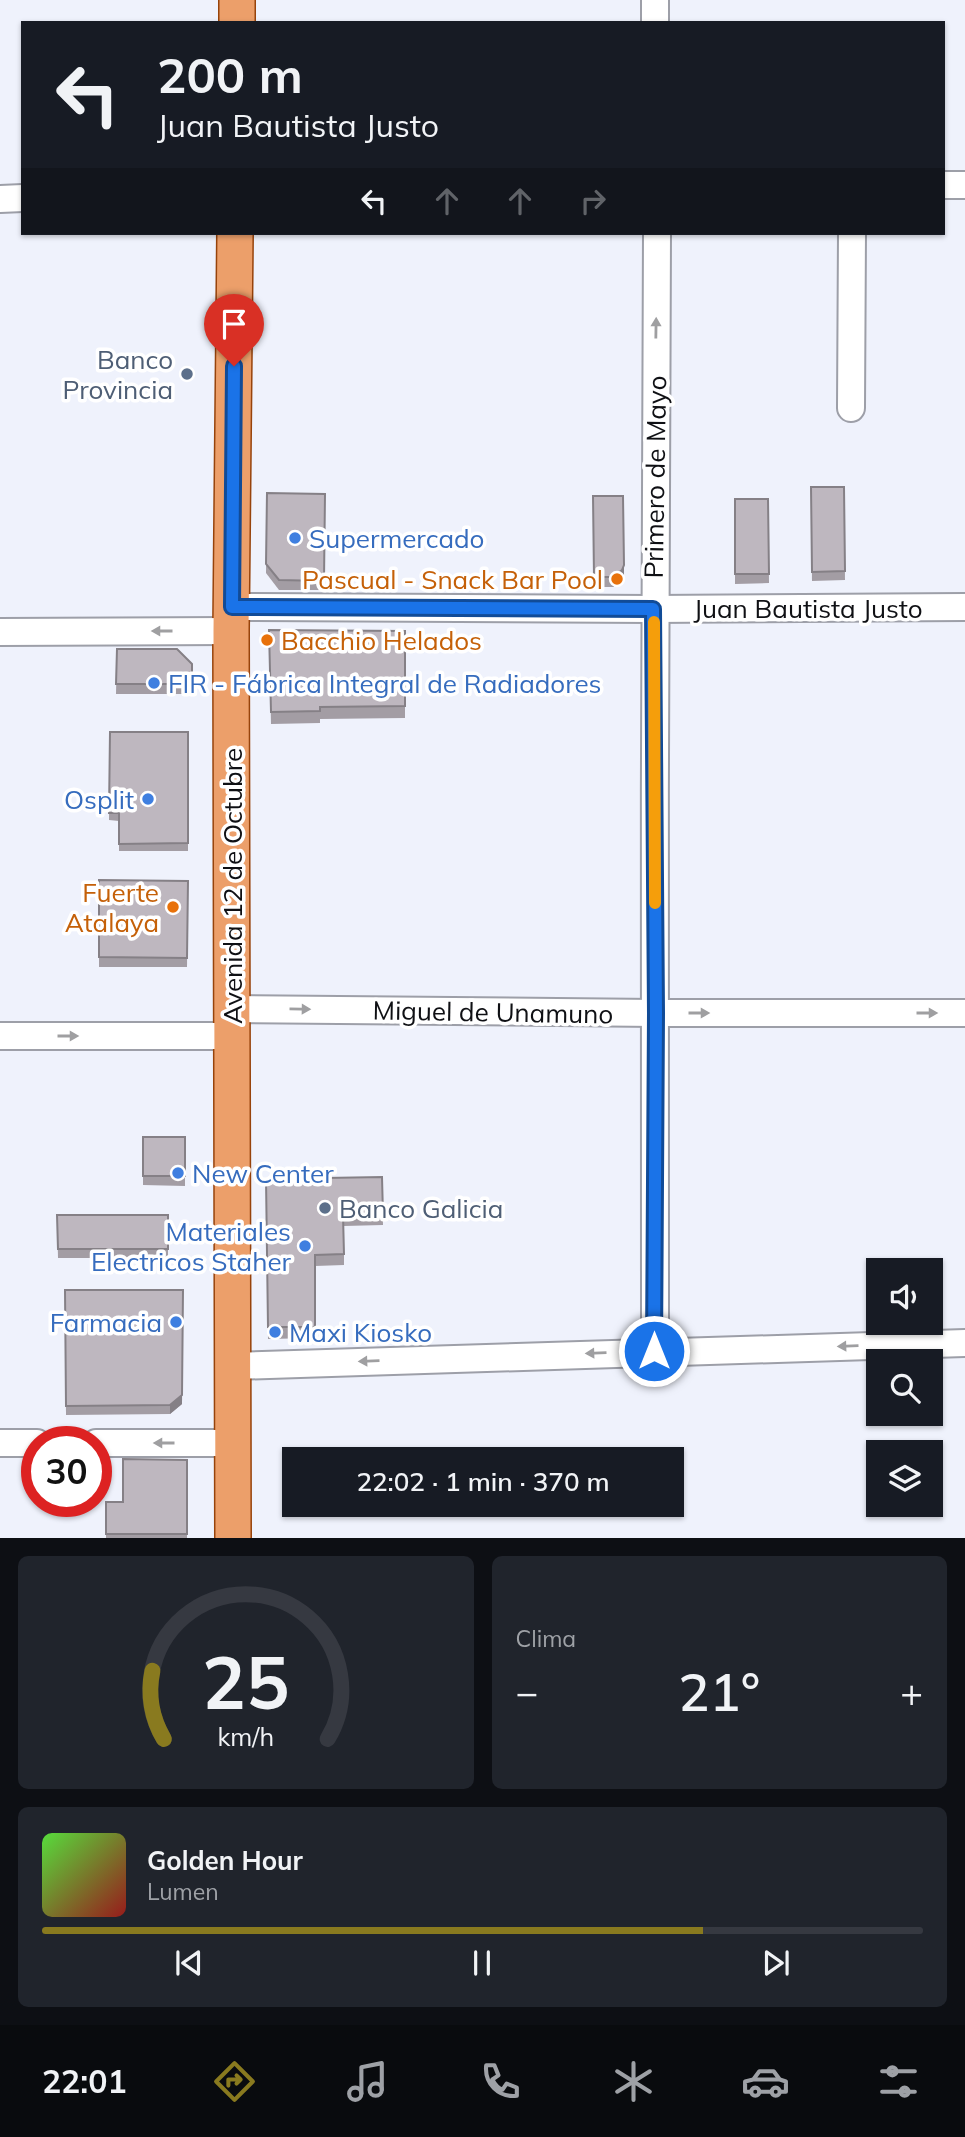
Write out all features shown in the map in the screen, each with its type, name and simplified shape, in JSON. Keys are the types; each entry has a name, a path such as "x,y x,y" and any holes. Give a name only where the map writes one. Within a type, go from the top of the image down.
{"main road":[{"path":"237,0 237,21"},
{"name":"Avenida 12 de Octubre","path":"233,1538 231,619 235,235"}],"street":[{"path":"655,0 656,21"},
{"path":"945,185 965,185"},
{"path":"0,199 21,198"},
{"name":"Primero de Mayo","path":"654,1351 656,1013 653,609 657,235"},
{"path":"851,408 852,235"},
{"name":"Juan Bautista Justo","path":"0,632 231,619 653,609 965,607"},
{"name":"Miguel de Unamuno","path":"0,1036 232,1022 656,1013 965,1013"},
{"path":"234,1366 965,1343"},
{"path":"0,1443 21,1443"},
{"path":"112,1443 233,1443"}],"building":[{"path":"811,487 844,487 845,571 812,572"},
{"name":"Supermercado","path":"267,493 325,494 324,581 279,580 266,564"},
{"path":"593,496 623,496 624,565 613,577 594,577"},
{"path":"735,499 768,499 769,574 735,574"},
{"path":"269,630 405,631 405,706 320,707 320,711 271,712"},
{"name":"FIR - Fábrica Integral de Radiadores","path":"117,649 177,649 192,664 192,684 116,684"},
{"path":"110,732 188,732 188,843 119,844 119,813 109,813"},
{"path":"99,880 188,881 187,958 99,957"},
{"path":"143,1137 185,1137 185,1176 143,1176"},
{"path":"382,1177 383,1214 343,1215 344,1254 315,1255 315,1327 268,1327 266,1179"},
{"path":"57,1215 168,1215 168,1249 58,1249"},
{"path":"65,1290 183,1290 182,1395 170,1405 66,1406"},
{"path":"123,1459 187,1460 187,1534 106,1534 106,1517 112,1517 112,1502 123,1502"}],"slow traffic":[{"path":"654,622 655,903"}],"place":[{"name":"Banco Provincia","path":"187,374"},
{"name":"Supermercado","path":"295,538"},
{"name":"Pascual - Snack Bar Pool","path":"617,579"},
{"name":"Bacchio Helados","path":"267,640"},
{"name":"FIR - Fábrica Integral de Radiadores","path":"154,683"},
{"name":"Osplit","path":"148,799"},
{"name":"Fuerte Atalaya","path":"173,907"},
{"name":"New Center","path":"178,1173"},
{"name":"Banco Galicia","path":"325,1208"},
{"name":"Materiales Electricos Staher","path":"305,1246"},
{"name":"Farmacia","path":"176,1322"},
{"name":"Maxi Kiosko","path":"275,1332"}],"route":[{"path":"234,366 232,607 653,609 656,1013 654,1351"}]}
